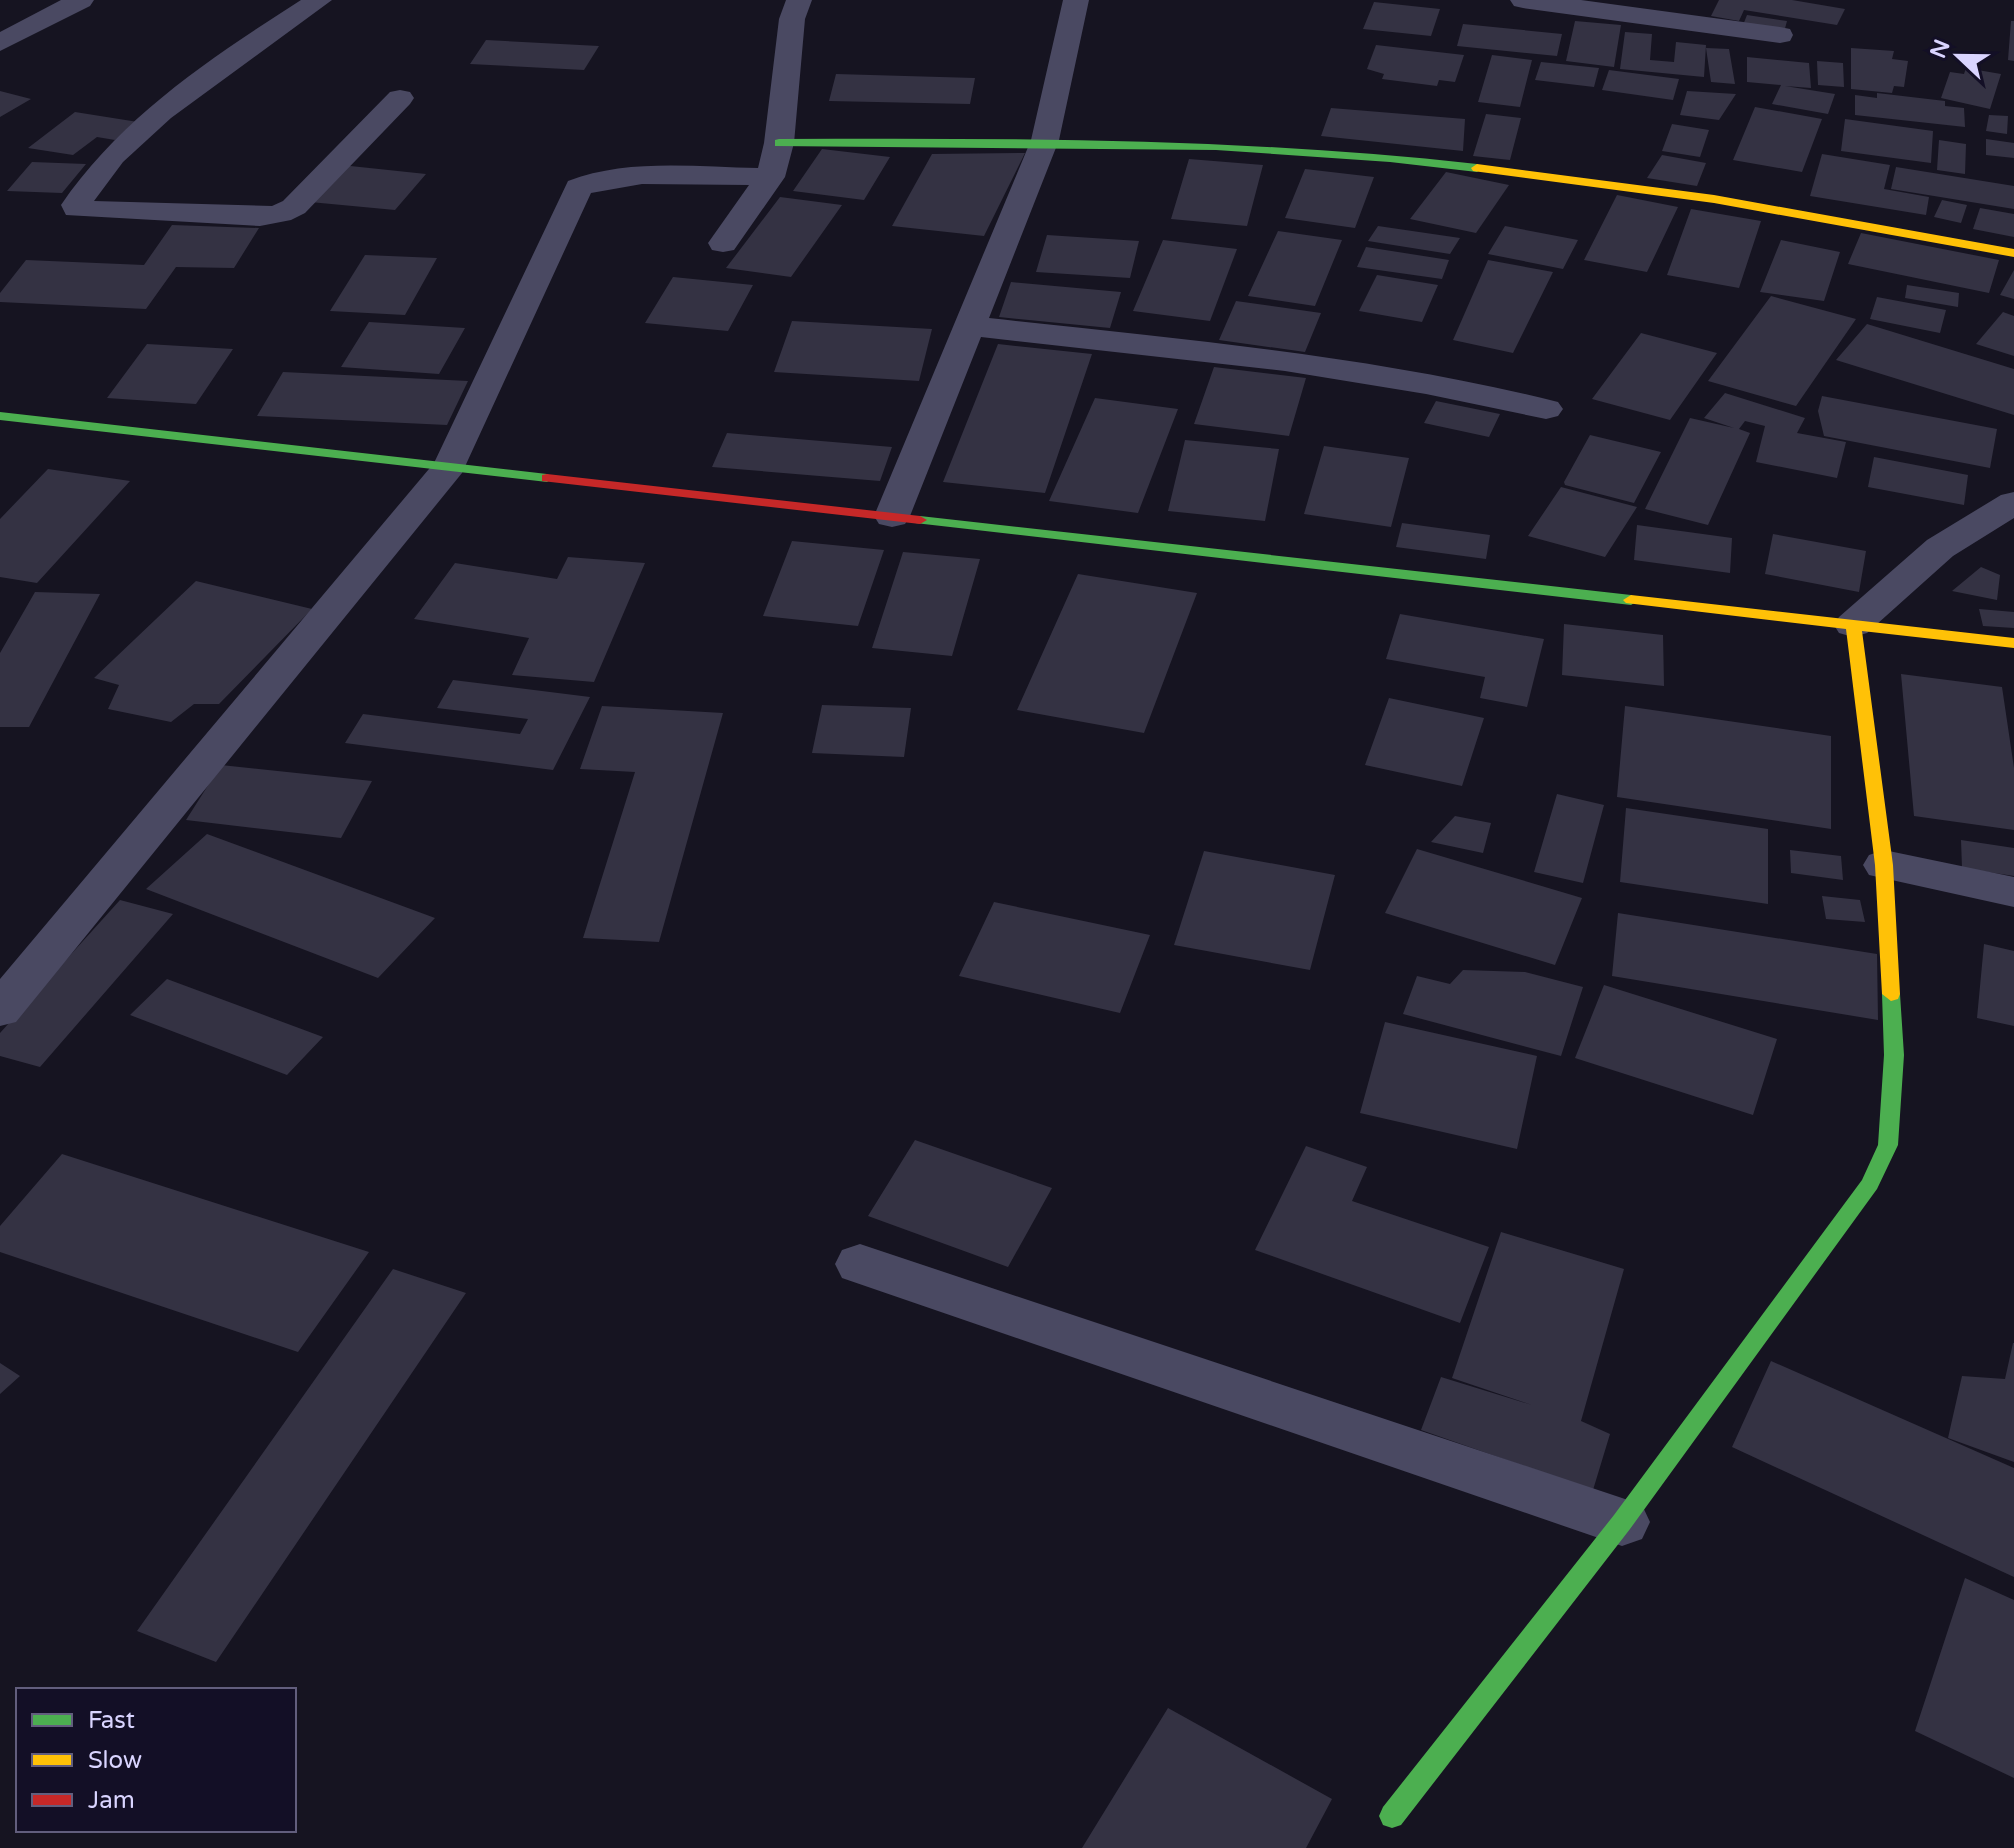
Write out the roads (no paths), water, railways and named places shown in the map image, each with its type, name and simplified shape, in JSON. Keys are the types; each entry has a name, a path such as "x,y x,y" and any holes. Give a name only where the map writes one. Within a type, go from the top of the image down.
{"street":[{"path":"26,0 74,4"},
{"path":"319,0 219,64 160,112 112,158 76,205 77,209 260,217 280,214 294,207 400,98"},
{"path":"723,243 770,177 779,143 792,19 799,0"},
{"path":"892,516 1045,140 1076,0"},
{"path":"1523,0 1780,35"},
{"path":"0,43 74,4"},
{"path":"779,143 1045,140 1182,144 1455,165 1714,199 2014,253"},
{"path":"0,1010 450,466 579,187 590,179 619,177 770,177"},
{"path":"968,326 1285,361 1426,384 1546,409"},
{"path":"0,416 2014,643"},
{"path":"1853,625 1940,548 2014,503"},
{"path":"1392,1816 1622,1522 1870,1184 1888,1145 1894,1055 1884,865 1853,625"},
{"path":"1884,865 2014,892"},
{"path":"860,1264 1622,1522"}]}
